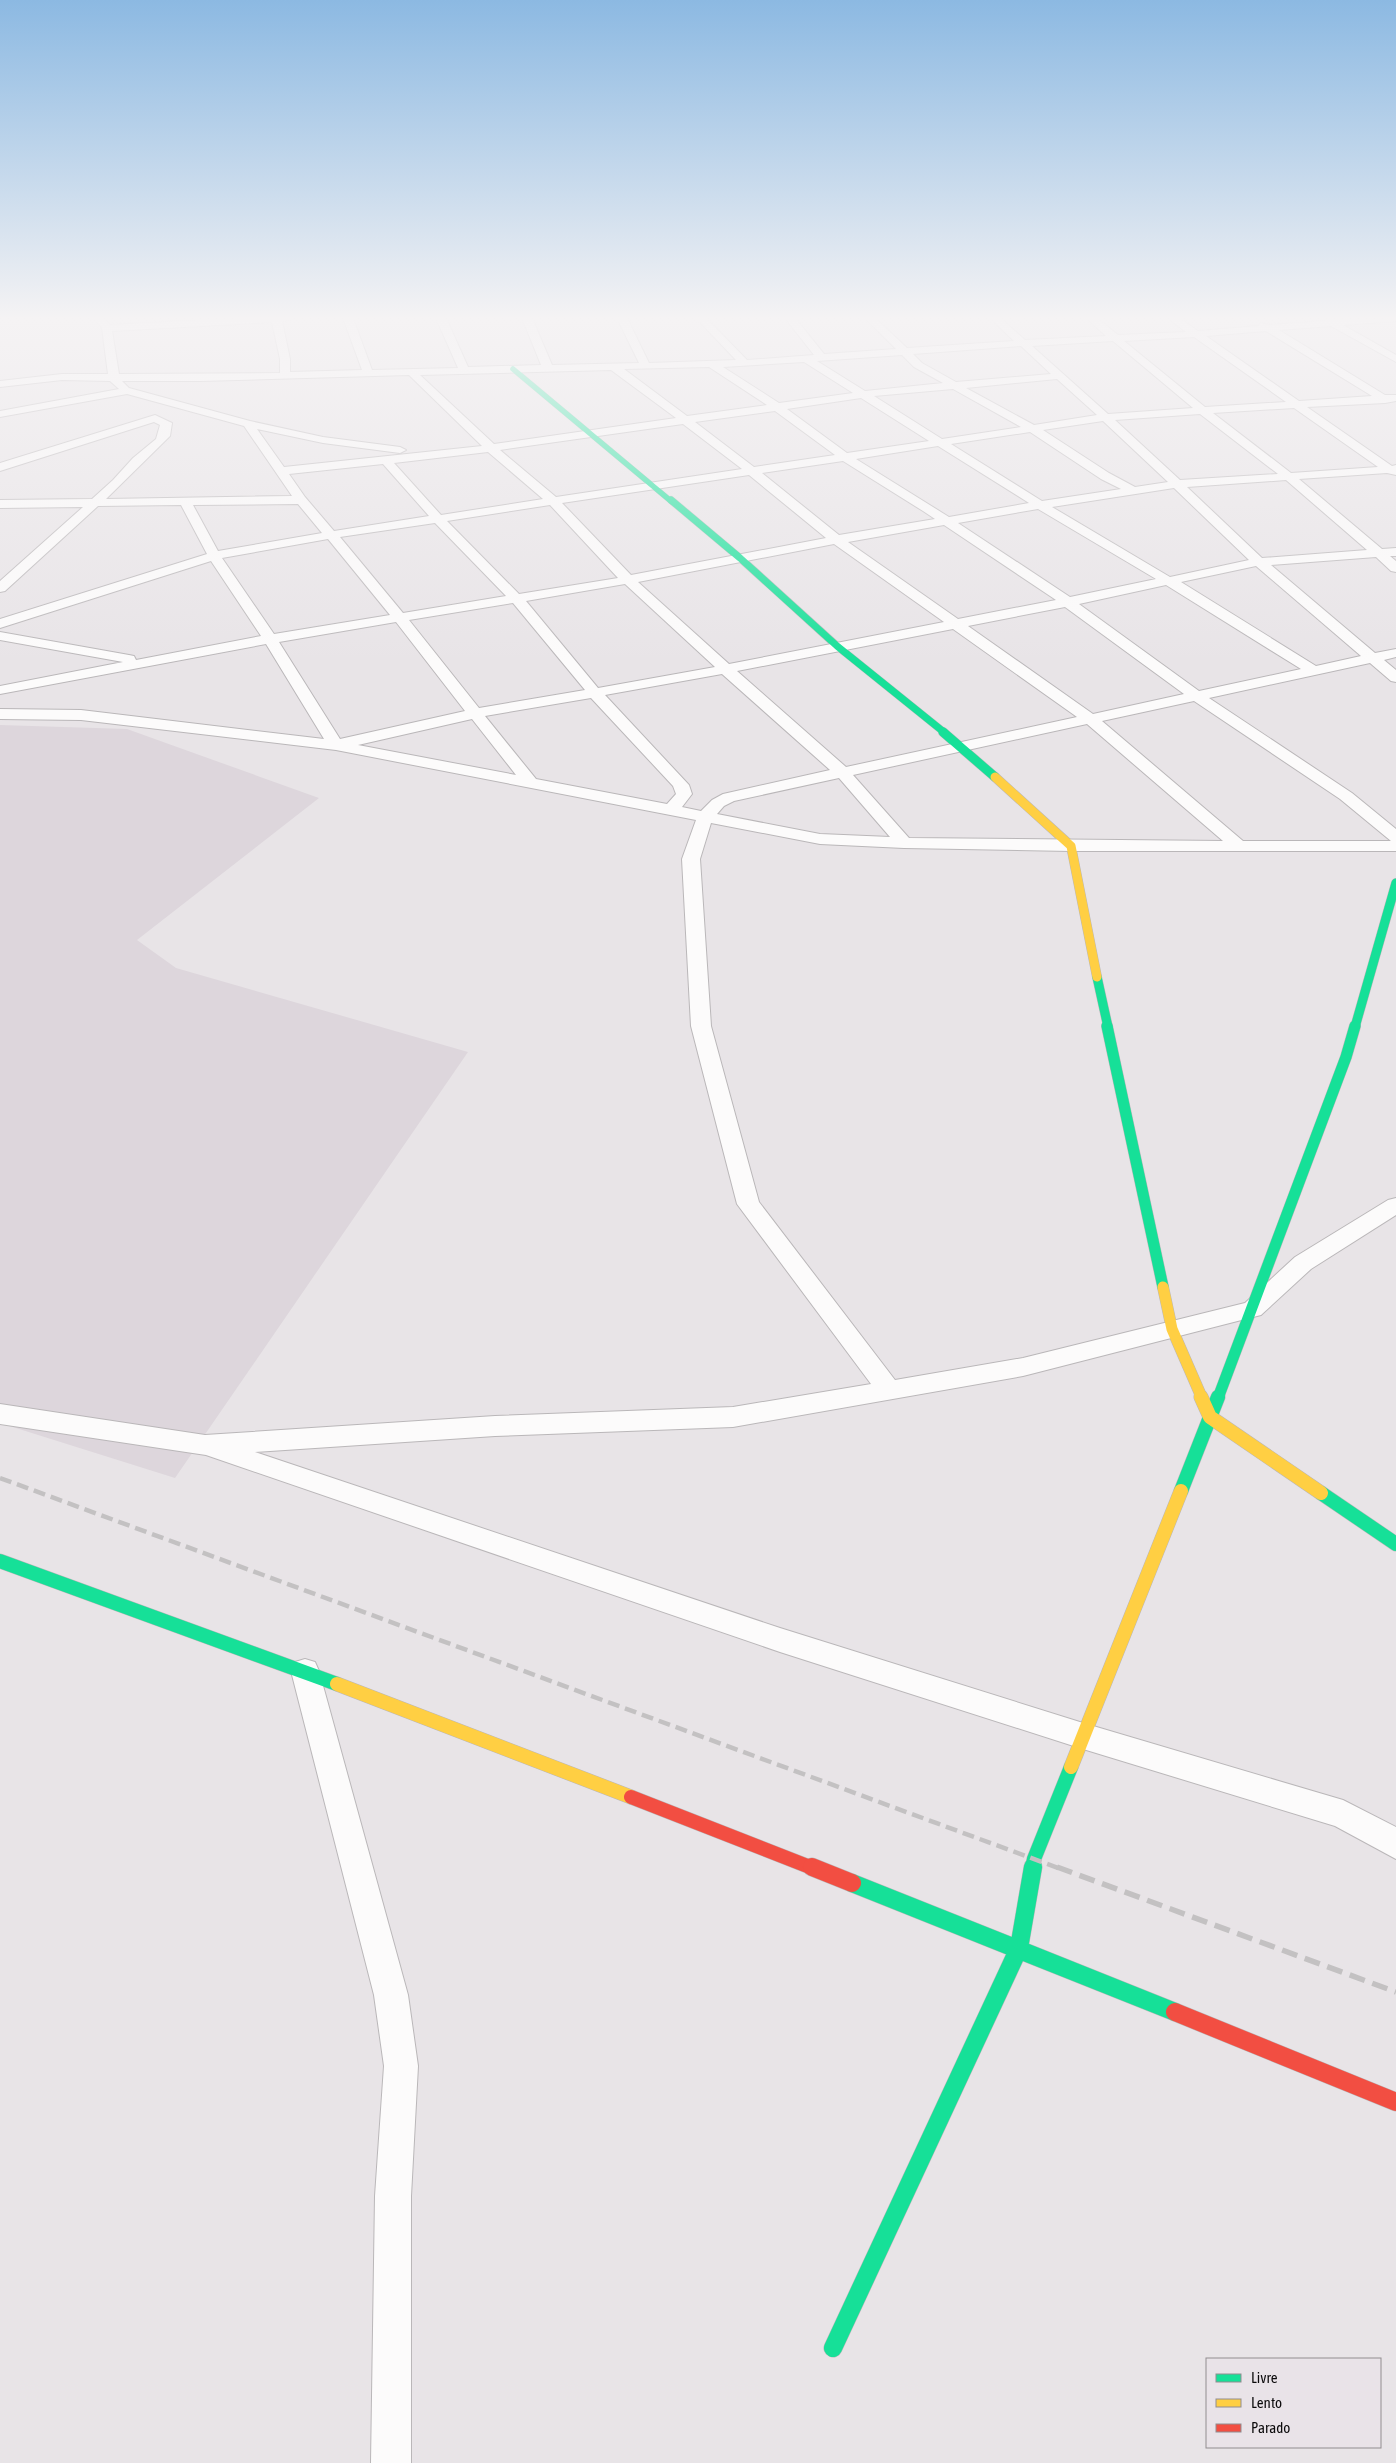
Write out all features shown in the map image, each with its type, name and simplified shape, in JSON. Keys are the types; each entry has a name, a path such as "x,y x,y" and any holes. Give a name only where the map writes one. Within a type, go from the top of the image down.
{"street":[{"path":"0,467 108,433"},
{"path":"0,588 94,503 164,436 164,433"},
{"path":"254,433 301,500 331,534 530,782"},
{"path":"294,433 351,444 441,455"},
{"path":"475,433 554,502 628,580 844,774 904,844"},
{"path":"282,471 441,455 588,433 740,558 837,646 963,748 1071,846 1103,1008 1172,1329 1210,1417 1396,1544"},
{"path":"702,433 837,540 884,571 953,623 1090,719 1238,845"},
{"path":"814,433 844,456 1068,602 1196,696 1346,796 1396,837"},
{"path":"927,433 1040,505 1315,672"},
{"path":"0,624 214,556 331,534 554,502 995,433"},
{"path":"1039,433 1105,476 1134,491"},
{"path":"1123,433 1259,562 1374,657 1396,678"},
{"path":"1232,433 1287,475 1396,568"},
{"path":"1339,433 1394,471"},
{"path":"386,461 436,518 515,597 595,693 681,785 684,794 670,810"},
{"path":"0,690 270,639 515,597 628,580 837,540 1040,505 1176,484 1287,475 1394,471"},
{"path":"0,504 301,500"},
{"path":"186,503 214,556 270,639 336,745"},
{"path":"336,745 476,714 725,669 1168,582 1259,562 1396,552"},
{"path":"0,636 142,662"},
{"path":"890,1390 748,1204 701,1026 691,859 705,817 718,803 729,798 1396,653"},
{"path":"0,714 82,715 336,745 820,839 904,844 1396,846"},
{"path":"833,2348 1019,1948 1034,1859 1253,1309 1346,1057 1396,883"},
{"path":"205,1445 495,1426 733,1417 1023,1367 1253,1309 1303,1264 1396,1205"},
{"path":"0,1414 205,1445 780,1640 1083,1736 1343,1814 1396,1844"},
{"path":"0,1561 305,1671 1019,1948 1396,2102"},
{"path":"305,1671 391,1995 401,2066 393,2196 391,2463"}],"shaded area":[{"path":"0,725 127,729 319,798 137,940 176,968 468,1052 175,1478 0,1423"}],"railway":[{"path":"0,1478 1061,1869"},
{"path":"1057,1867 1396,1992"}],"traffic: fast":[{"path":"590,433 740,558 837,646 963,748 995,777"},
{"path":"1181,1491 1248,1323 1346,1057 1396,883"},
{"path":"1097,977 1163,1287"},
{"path":"1321,1493 1396,1544"},
{"path":"0,1561 337,1684"},
{"path":"833,2348 1019,1948 1034,1859 1071,1767"},
{"path":"852,1883 1175,2012"}],"traffic: slow":[{"path":"995,777 1071,846 1097,977"},
{"path":"1163,1287 1172,1329 1210,1417 1321,1493"},
{"path":"1071,1767 1181,1491"},
{"path":"337,1684 631,1797"}],"traffic: jam":[{"path":"631,1797 852,1883"},
{"path":"1175,2012 1396,2102"}]}
